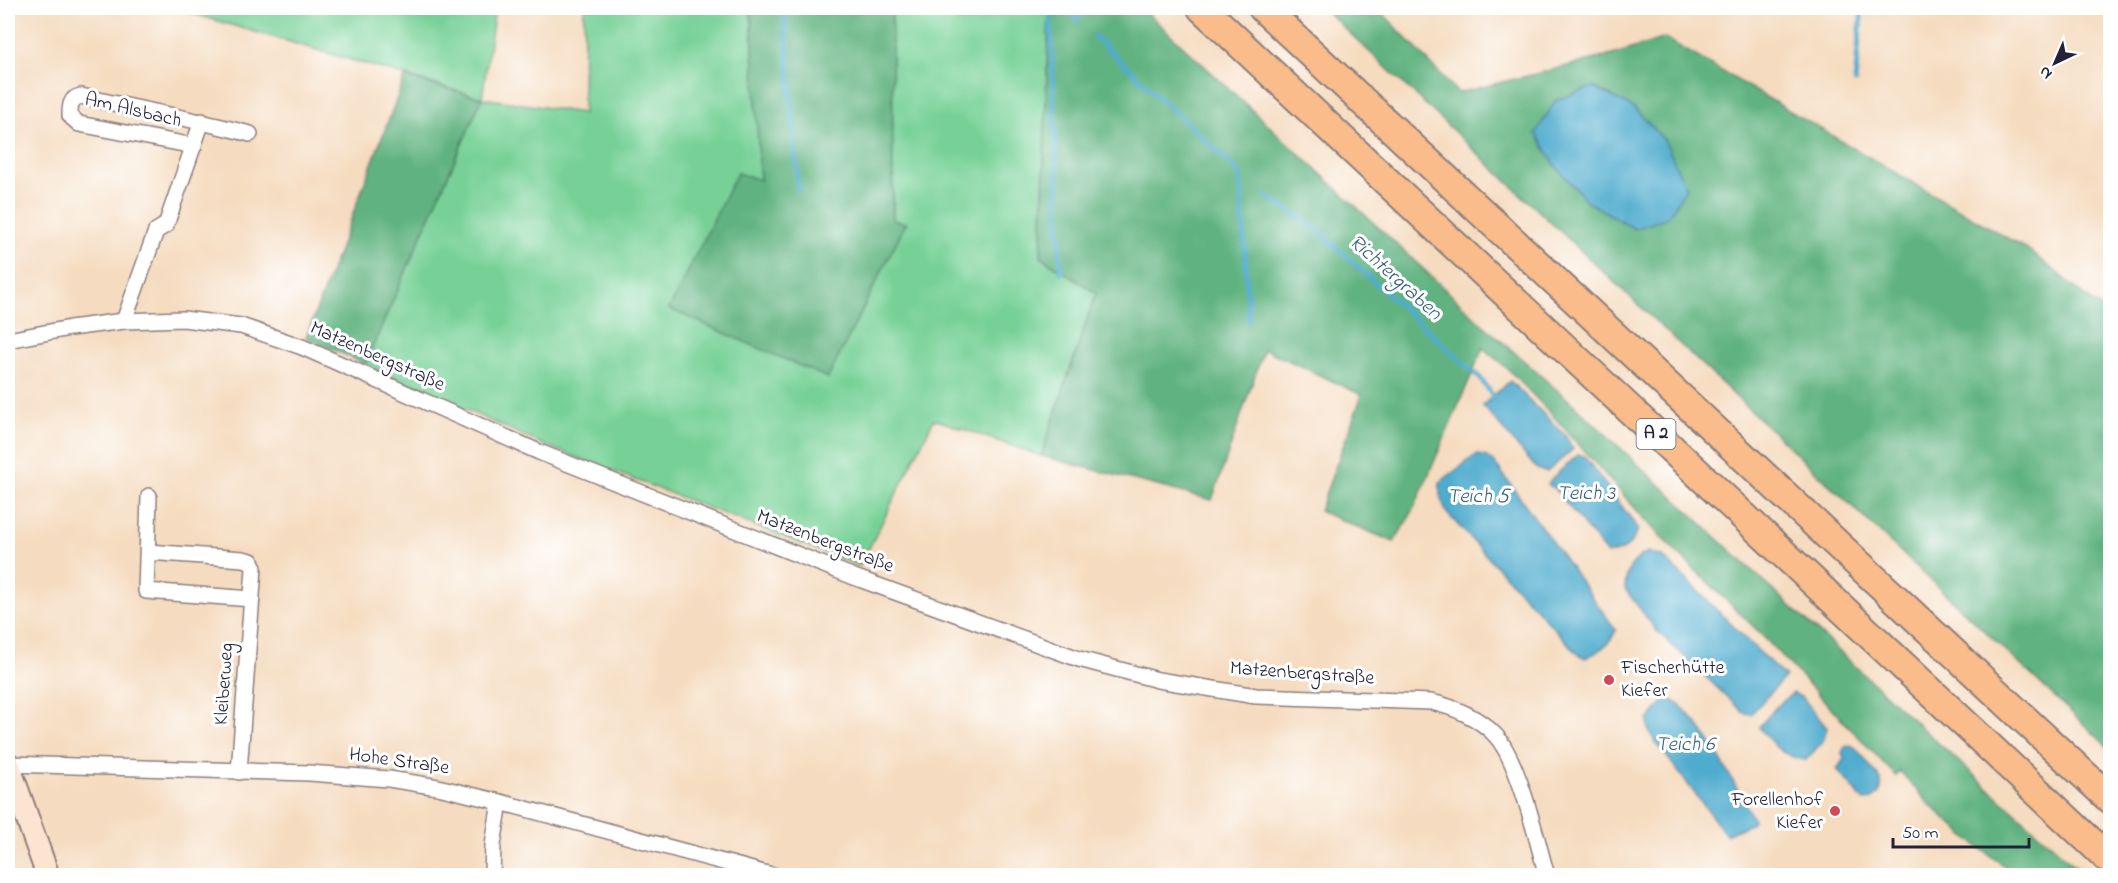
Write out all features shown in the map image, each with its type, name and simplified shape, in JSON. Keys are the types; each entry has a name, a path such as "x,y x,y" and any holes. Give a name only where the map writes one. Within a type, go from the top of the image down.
{"highway":[{"name":"A 2","path":"1202,8 2110,860"},
{"name":"A 2","path":"1263,8 2110,799"}],"main road":[{"path":"8,764 48,876"}],"street":[{"name":"Am Alsbach","path":"194,146 79,124 70,116 71,104 74,98 81,96 250,134"},
{"name":"Am Alsbach","path":"124,321 156,231 166,225 202,122"},
{"name":"Matzenbergstraße","path":"8,340 70,328 124,321 183,319 242,326 272,335 362,372 539,452 854,577 1079,659 1158,680 1256,696 1431,702 1460,711 1491,730 1506,750 1517,775 1547,876"},
{"path":"149,496 146,591 252,599"},
{"name":"Kleiberweg","path":"148,552 251,561 255,575 240,772"},
{"name":"Hohe Straße","path":"8,764 309,773 389,779 438,787 500,802 775,876"},
{"path":"492,876 493,845 500,802"}],"green space":[{"path":"173,8 495,8 482,98"},
{"path":"584,8 751,8 760,180 669,309 906,224 893,220 892,8 1049,8 1041,257 1096,293 1041,456 934,419 860,566 544,445 365,364 482,98 583,113"},
{"path":"751,8 892,8 893,220 906,223 828,378 669,309 737,173 760,180"},
{"path":"1049,8 1142,8 1927,733 2085,875 2017,875 1977,846 1927,802 1900,771 1896,776 1756,629 1659,535 1510,371 1483,348 1413,511 1394,542 1319,511 1362,395 1264,349 1212,500 1041,456 1096,293 1041,257"},
{"path":"1323,8 1378,8 1458,93 1612,55 1665,38 2030,251 2110,316 2110,749","holes":["1593,87 1634,108 1665,141 1635,229 1588,202 1555,165"]},
{"path":"405,77 482,98 365,364 306,337"}],"water":[{"path":"1593,87 1634,108 1665,141 1686,188 1668,217 1635,229 1588,202 1555,165 1536,133 1556,100"},
{"path":"1510,381 1565,435 1573,449 1547,472 1537,469 1483,406"},
{"name":"Teich 5","path":"1476,455 1485,456 1495,463 1616,630 1604,647 1595,653 1585,658 1577,653 1446,512 1440,495 1440,482"},
{"name":"Teich 3","path":"1578,455 1584,456 1638,528 1631,543 1619,551 1607,554 1554,488 1548,485 1552,478"},
{"path":"1648,552 1663,557 1785,677 1751,714 1744,713 1656,630 1625,589 1630,567"},
{"path":"1793,693 1803,698 1827,728 1823,741 1806,760 1790,756 1779,750 1759,727 1775,708"},
{"name":"Teich 6","path":"1670,699 1693,719 1717,753 1753,819 1752,823 1726,835 1653,738 1649,731 1648,720 1664,701"},
{"path":"1850,745 1856,748 1881,780 1880,792 1872,799 1864,801 1837,769 1844,759 1842,752"}],"waterway":[{"path":"784,8 798,190"},
{"path":"1050,8 1061,273"},
{"name":"Richtergraben","path":"1065,8 1078,20"},
{"path":"1855,82 1862,8"},
{"name":"Richtergraben","path":"1094,36 1240,173 1249,320"},
{"name":"Richtergraben","path":"1265,195 1314,227 1480,378 1493,396"}],"place":[{"name":"Fischerhütte Kiefer","path":"1609,680"},
{"name":"Forellenhof Kiefer","path":"1835,811"}]}
